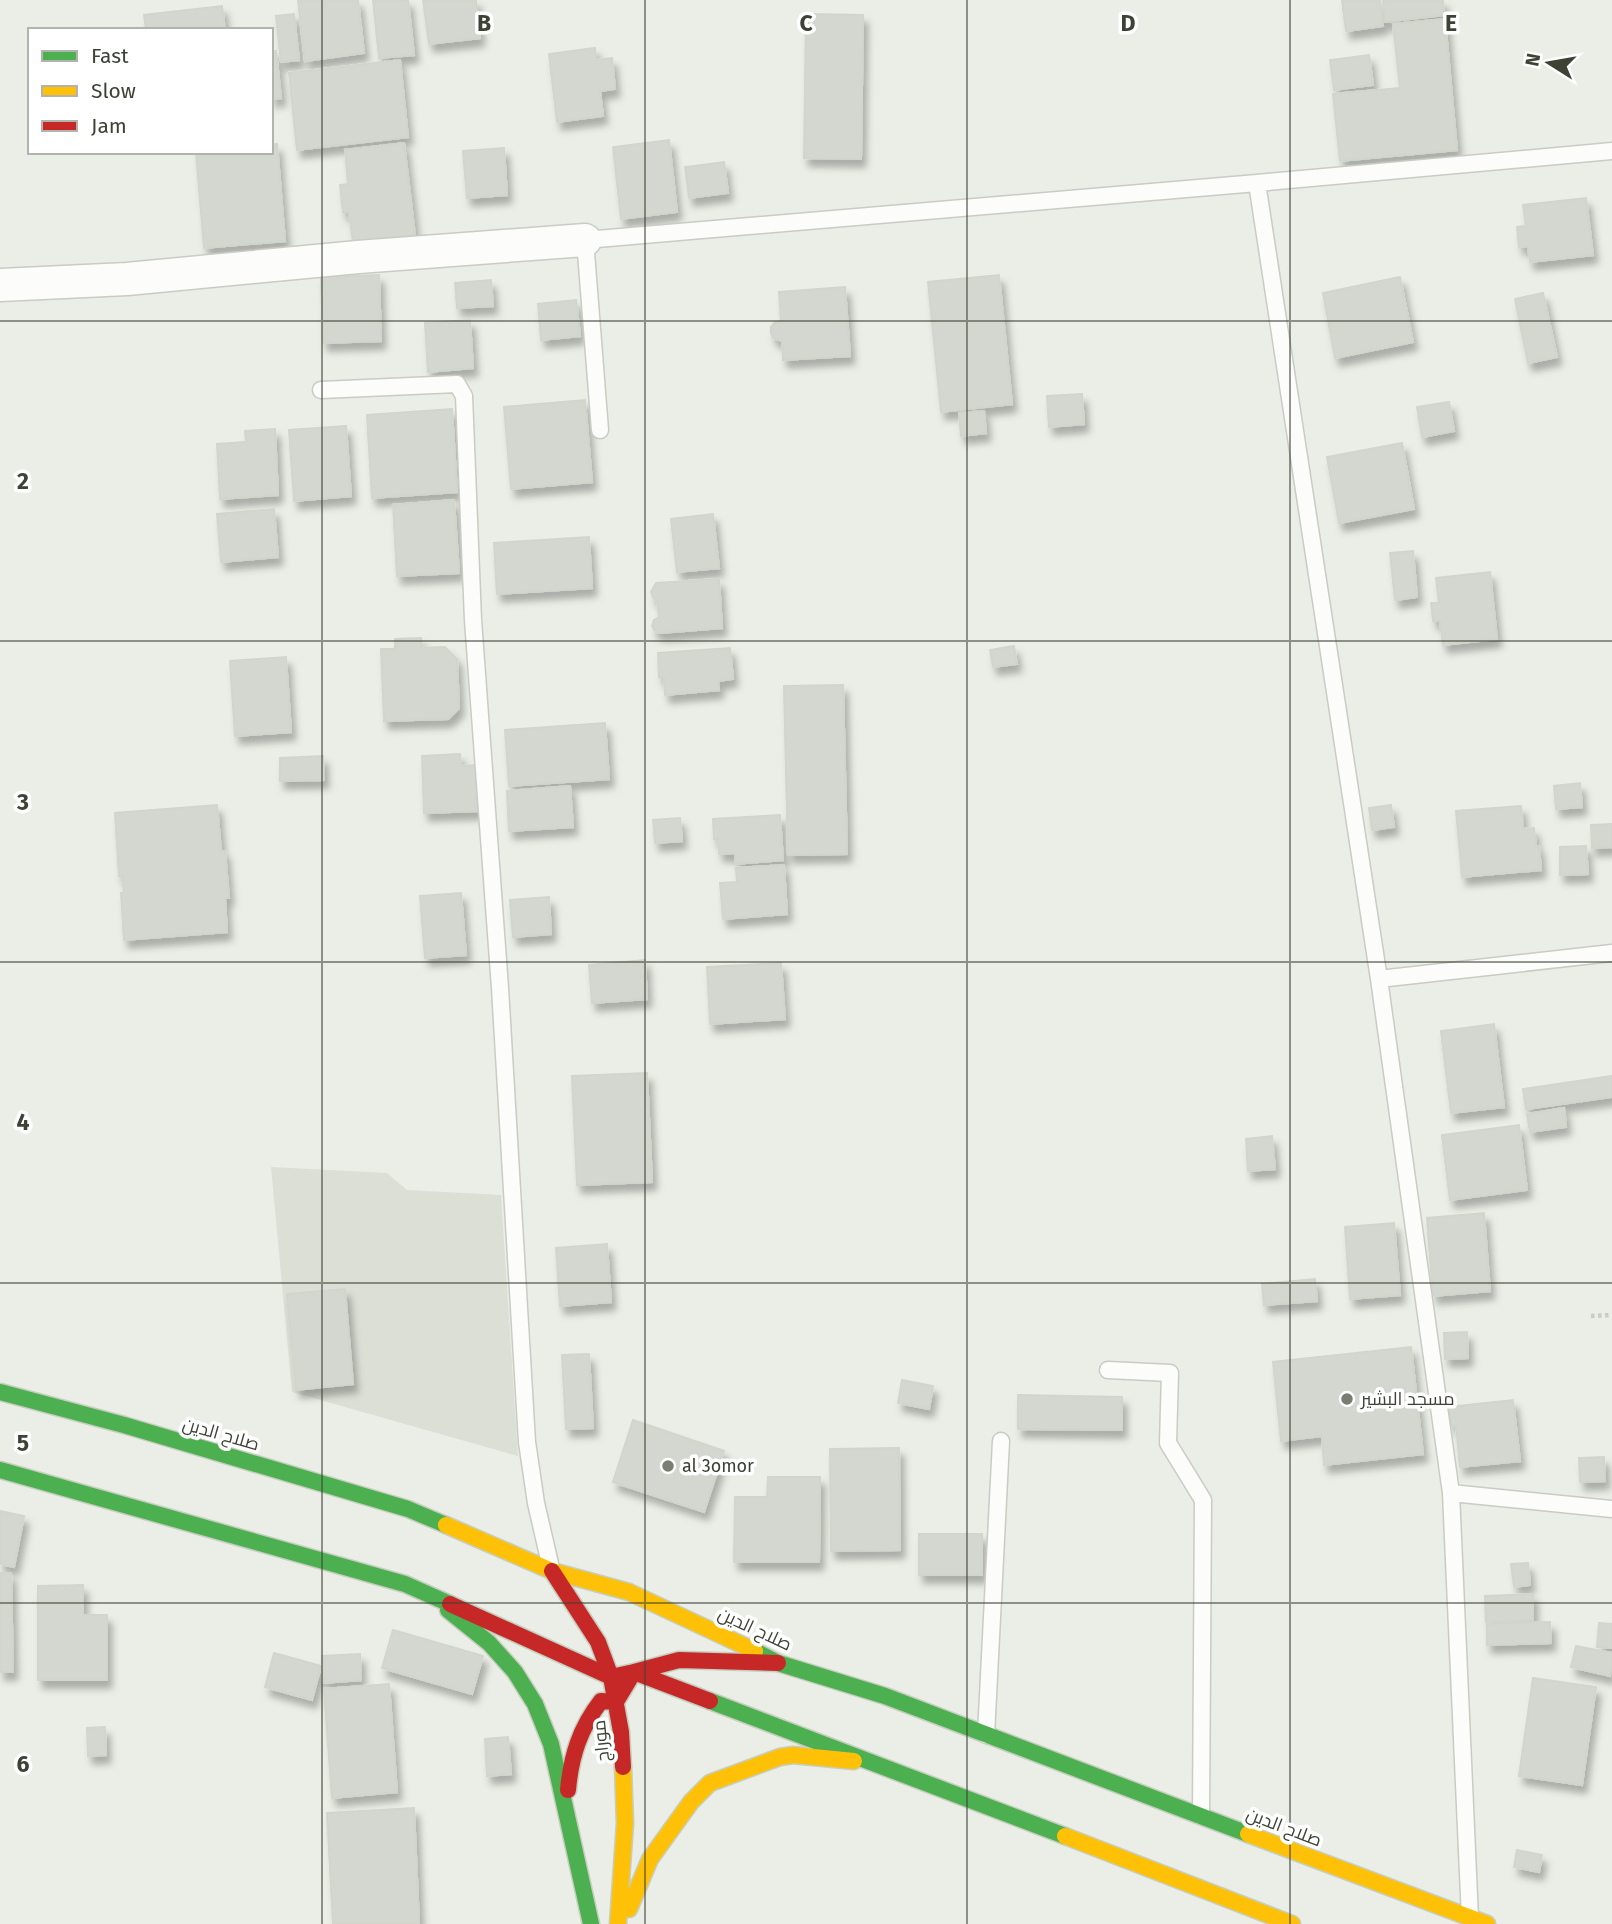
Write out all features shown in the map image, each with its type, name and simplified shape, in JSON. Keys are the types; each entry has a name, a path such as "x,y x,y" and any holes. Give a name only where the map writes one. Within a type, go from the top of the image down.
{"main road":[{"name":"صلاح الدين","path":"0,1392 124,1425 408,1509 552,1571 629,1592 778,1663 885,1696 1486,1924"},
{"path":"0,1470 405,1584 611,1676 679,1660 778,1663"},
{"name":"موراج","path":"552,1571 598,1642 611,1676 621,1732 625,1823 618,1924"},
{"path":"405,1584 447,1609 489,1643 515,1672 536,1704 551,1744 591,1924"},
{"path":"566,1814 569,1774 576,1741 588,1716 601,1701 615,1702 634,1672"},
{"path":"634,1672 884,1766 1259,1917 1292,1924"},
{"path":"624,1924 650,1859 691,1802 709,1783 780,1757 793,1755 884,1766"}],"street":[{"path":"0,285 127,279 358,257 585,240"}],"lane":[{"path":"600,430 585,240 1612,151"},
{"path":"1257,183 1380,979 1451,1493 1470,1918"},
{"path":"321,390 457,384 464,396 473,621 500,988 527,1442 536,1503 552,1571"},
{"path":"1380,979 1612,953"},
{"path":"1108,1370 1170,1373 1168,1443 1203,1500 1201,1816"},
{"path":"986,1735 1001,1441"},
{"path":"1451,1493 1612,1509"}],"path":[{"path":"1591,1316 1612,1315"}],"shaded area":[{"path":"271,1167 387,1173 407,1190 501,1195 518,1456 292,1392"}],"building":[{"path":"298,0 358,0 364,53 305,61"},
{"path":"373,0 408,0 414,55 379,58"},
{"path":"423,0 476,0 480,38 429,44"},
{"path":"1342,0 1380,0 1383,26 1346,31"},
{"path":"1383,0 1443,0 1444,15 1385,22"},
{"path":"222,6 225,28 146,28 144,15"},
{"path":"294,14 299,60 281,62 276,16"},
{"path":"806,14 863,15 861,159 804,158"},
{"path":"1445,19 1457,150 1340,161 1333,94 1400,88 1393,24"},
{"path":"595,48 596,60 612,58 615,89 600,91 603,116 557,122 549,54"},
{"path":"273,51 276,51 281,98 273,99"},
{"path":"1369,55 1373,85 1334,90 1330,60"},
{"path":"400,60 408,137 297,150 289,73"},
{"path":"669,140 677,212 621,219 613,147"},
{"path":"404,143 415,235 353,242 349,212 343,212 340,185 348,184 345,150"},
{"path":"277,144 285,241 204,248 196,154 273,154 273,145"},
{"path":"504,148 507,195 467,198 463,151"},
{"path":"724,162 728,193 689,198 685,167"},
{"path":"1586,198 1593,255 1530,262 1528,246 1519,247 1517,227 1526,226 1523,205"},
{"path":"379,275 381,341 323,343 321,277"},
{"path":"999,275 1012,404 941,412 928,282"},
{"path":"1400,277 1413,342 1335,358 1323,293"},
{"path":"491,280 493,306 457,308 455,283"},
{"path":"845,287 850,356 783,360 782,341 773,338 771,333 775,322 781,321 779,292"},
{"path":"1543,293 1557,357 1528,363 1515,299"},
{"path":"576,300 580,336 541,340 538,304"},
{"path":"470,320 473,368 428,372 425,323"},
{"path":"1082,394 1084,424 1049,427 1047,396"},
{"path":"585,400 592,482 511,489 504,407"},
{"path":"1449,402 1454,431 1422,437 1417,407"},
{"path":"452,409 457,492 372,498 367,415"},
{"path":"984,411 986,433 961,436 959,413"},
{"path":"346,426 351,496 294,501 289,430"},
{"path":"275,429 278,495 220,499 217,444 246,442 245,431"},
{"path":"1402,443 1414,509 1339,523 1327,457"},
{"path":"454,500 459,573 397,576 393,505"},
{"path":"274,509 278,557 221,562 217,514"},
{"path":"713,514 719,568 677,572 671,519"},
{"path":"589,537 592,588 497,594 494,543"},
{"path":"1413,551 1417,597 1395,600 1390,553"},
{"path":"1490,572 1497,639 1443,645 1440,621 1433,621 1431,603 1439,603 1436,578"},
{"path":"719,579 722,628 660,633 654,630 654,620 659,617 657,600 651,592 656,583"},
{"path":"421,638 421,648 445,647 457,659 459,708 448,719 384,721 381,649 395,649 395,639"},
{"path":"1014,646 1017,664 993,667 990,650"},
{"path":"730,648 733,679 718,681 719,690 665,695 664,677 659,677 658,653"},
{"path":"286,657 291,732 235,736 230,661"},
{"path":"843,685 847,854 788,855 784,686"},
{"path":"605,723 609,779 509,786 505,730"},
{"path":"460,754 461,766 477,765 479,811 424,813 422,756"},
{"path":"323,756 324,780 280,781 280,758"},
{"path":"1580,783 1582,807 1556,809 1554,786"},
{"path":"570,786 573,827 509,831 507,791"},
{"path":"217,805 229,898 225,898 227,932 124,940 121,893 124,892 122,876 119,876 115,813"},
{"path":"1391,805 1394,827 1372,830 1369,808"},
{"path":"1521,806 1523,829 1534,828 1541,870 1462,877 1456,811"},
{"path":"780,815 783,860 735,864 735,853 719,854 718,839 714,839 713,819"},
{"path":"680,818 682,841 655,843 653,820"},
{"path":"1612,824 1612,847 1592,848 1591,825"},
{"path":"1586,846 1588,874 1560,875 1560,847"},
{"path":"784,865 787,914 723,919 720,883 737,882 736,868"},
{"path":"461,893 466,955 425,958 420,896"},
{"path":"549,897 551,934 513,937 510,900"},
{"path":"645,960 647,999 592,1003 589,965"},
{"path":"781,963 785,1019 710,1024 707,967"},
{"path":"1494,1024 1504,1107 1451,1113 1441,1031"},
{"path":"647,1073 652,1182 577,1185 572,1076"},
{"path":"1612,1076 1612,1097 1526,1109 1523,1089"},
{"path":"1564,1108 1566,1127 1530,1132 1527,1114"},
{"path":"1519,1125 1527,1190 1450,1200 1442,1135"},
{"path":"1272,1136 1275,1169 1248,1171 1246,1139"},
{"path":"1484,1213 1490,1291 1433,1296 1427,1218"},
{"path":"1394,1223 1400,1295 1350,1299 1345,1227"},
{"path":"607,1244 611,1302 560,1306 556,1248"},
{"path":"1315,1279 1317,1301 1264,1305 1262,1284"},
{"path":"345,1289 353,1384 296,1390 287,1294"},
{"path":"1467,1332 1468,1358 1445,1359 1444,1333"},
{"name":"مسجد البشير","path":"1411,1347 1423,1454 1324,1465 1322,1436 1281,1441 1273,1362"},
{"path":"589,1354 593,1428 566,1429 562,1355"},
{"path":"902,1380 933,1386 929,1409 898,1403"},
{"path":"1018,1395 1122,1397 1122,1430 1018,1429"},
{"path":"1513,1400 1520,1461 1460,1467 1456,1425 1451,1426 1449,1407"},
{"name":"al 3omor","path":"633,1420 724,1451 704,1512 613,1482"},
{"path":"899,1448 900,1550 831,1551 830,1449"},
{"path":"1604,1457 1605,1481 1580,1482 1579,1458"},
{"path":"768,1477 820,1477 819,1562 734,1562 735,1497 767,1497"},
{"path":"0,1511 24,1516 14,1567 0,1564"},
{"path":"919,1534 982,1534 982,1575 919,1575"},
{"path":"1528,1563 1530,1585 1514,1587 1511,1564"},
{"path":"0,1573 11,1573 13,1672 0,1672"},
{"path":"83,1585 83,1615 107,1615 107,1680 38,1680 38,1586"},
{"path":"1533,1594 1533,1620 1486,1622 1485,1596"},
{"path":"1550,1622 1551,1643 1487,1645 1487,1624"},
{"path":"1599,1623 1612,1624 1612,1648 1597,1647"},
{"path":"393,1630 483,1656 472,1694 382,1668"},
{"path":"1576,1646 1612,1653 1610,1676 1571,1667"},
{"path":"274,1653 321,1666 312,1700 265,1687"},
{"path":"360,1654 361,1680 323,1683 322,1656"},
{"path":"1533,1678 1596,1687 1582,1785 1519,1776"},
{"path":"389,1684 397,1792 332,1798 324,1689"},
{"path":"105,1727 106,1755 88,1756 87,1728"},
{"path":"508,1737 511,1774 487,1776 485,1739"},
{"path":"414,1808 419,1924 333,1924 327,1813"},
{"path":"1517,1850 1542,1855 1539,1872 1514,1867"}],"traffic: fast":[{"path":"0,1392 124,1425 408,1509 446,1525"},
{"path":"0,1470 405,1584 450,1604"},
{"path":"448,1610 489,1643 515,1672 535,1704 551,1744 591,1924"},
{"path":"755,1651 778,1663 885,1696 1248,1834"},
{"path":"710,1701 1065,1836"}],"traffic: slow":[{"path":"446,1525 552,1571 629,1592 755,1651"},
{"path":"629,1909 650,1859 691,1802 710,1783 780,1757 793,1755 854,1761"},
{"path":"618,1924 625,1823 623,1767"},
{"path":"1248,1834 1487,1924"},
{"path":"1065,1836 1292,1924"}],"traffic: jam":[{"path":"552,1571 598,1642 611,1677 621,1732 623,1767"},
{"path":"450,1604 611,1677 634,1672 710,1701"},
{"path":"568,1790 574,1754 587,1722 601,1701 616,1702 634,1672 679,1660 778,1663"}],"place":[{"name":"مسجد البشير","path":"1347,1399"},
{"name":"al 3omor","path":"668,1466"}]}
